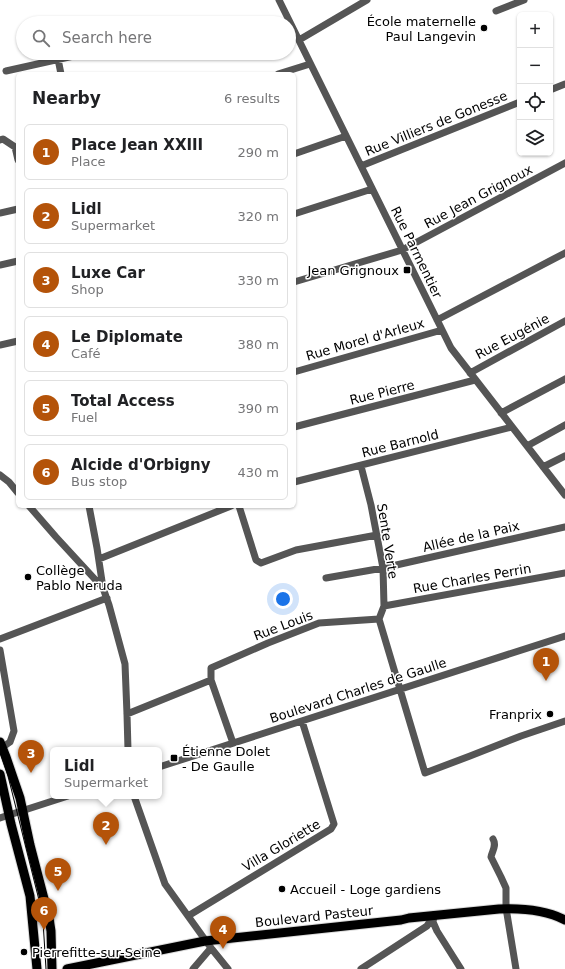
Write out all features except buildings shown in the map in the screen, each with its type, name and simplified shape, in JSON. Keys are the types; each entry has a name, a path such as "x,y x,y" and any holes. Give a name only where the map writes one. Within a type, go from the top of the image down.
{"main road":[{"path":"1,744 18,791 49,918 51,931 52,969"},
{"path":"0,774 30,896 37,969"},
{"name":"Boulevard Pasteur","path":"67,969 279,934 434,915 506,908 534,910 565,918"}],"street":[{"name":"Rue Parmentier","path":"279,0 287,16"},
{"path":"298,40 367,0"},
{"path":"496,11 524,0"},
{"name":"Rue Parmentier","path":"296,36 451,348 565,495"},
{"path":"6,71 54,60"},
{"path":"58,60 61,72"},
{"path":"284,72 310,64"},
{"path":"553,89 565,84"},
{"name":"Rue Villiers de Gonesse","path":"360,166 517,103"},
{"path":"296,153 346,136"},
{"path":"0,140 16,146"},
{"name":"Rue Jean Grignoux","path":"296,281 402,250 565,163"},
{"path":"296,213 372,189"},
{"path":"0,213 16,209"},
{"path":"437,320 565,253"},
{"path":"0,265 16,261"},
{"name":"Rue Eugénie","path":"470,372 565,320"},
{"name":"Rue Morel d'Arleux","path":"296,371 442,330"},
{"path":"0,345 16,341"},
{"path":"501,412 565,379"},
{"name":"Rue Pierre","path":"296,426 475,380"},
{"path":"526,446 565,425"},
{"name":"Rue Barnold","path":"296,482 512,427"},
{"path":"543,467 565,456"},
{"name":"Sente Verte","path":"360,466 371,505 383,568 384,606 379,619"},
{"path":"0,475 16,490"},
{"path":"31,508 56,538 104,588"},
{"path":"89,508 104,588 125,664 128,747"},
{"path":"99,559 226,508"},
{"path":"240,508 256,560 261,563 296,550 377,535"},
{"name":"Allée de la Paix","path":"326,578 383,568 565,527"},
{"name":"Rue Charles Perrin","path":"384,606 565,573"},
{"path":"0,639 107,598"},
{"path":"379,619 424,773 565,721"},
{"name":"Rue Louis","path":"211,680 211,668 319,623 379,619"},
{"name":"Boulevard Charles de Gaulle","path":"162,766 565,636"},
{"path":"0,650 14,731 10,742 1,744"},
{"path":"128,714 211,680 233,743"},
{"name":"Villa Gloriette","path":"188,916 331,829 334,824 302,721"},
{"path":"0,818 59,799"},
{"path":"135,799 165,884 208,945 228,969"},
{"path":"493,839 495,846 491,857 506,888 506,908 516,969"},
{"path":"361,969 427,926 434,915"},
{"path":"434,915 433,922 435,927 461,969"},
{"path":"193,969 208,945"}],"tram line":[{"path":"0,753 8,776 41,908 46,969"}],"place":[{"name":"École maternelle Paul Langevin","path":"484,28"},
{"name":"Jean Grignoux","path":"407,270"},
{"name":"Collège Pablo Neruda","path":"28,577"},
{"name":"Place Jean XXIII","path":"546,681"},
{"name":"Franprix","path":"550,714"},
{"name":"Étienne Dolet - De Gaulle","path":"174,758"},
{"name":"Luxe Car","path":"31,773"},
{"name":"Lidl","path":"106,845"},
{"name":"Accueil - Loge gardiens","path":"282,889"},
{"name":"Total Access","path":"58,891"},
{"name":"Alcide d'Orbigny","path":"44,930"},
{"name":"Le Diplomate","path":"223,949"},
{"name":"Pierrefitte-sur-Seine","path":"24,952"}]}
